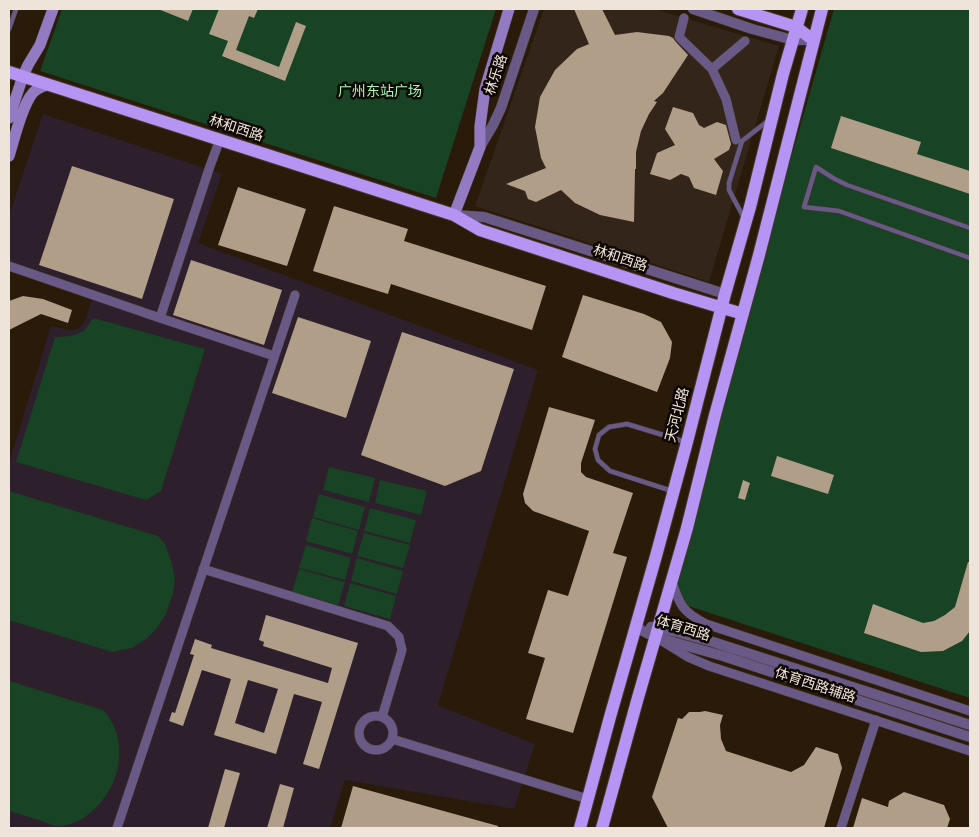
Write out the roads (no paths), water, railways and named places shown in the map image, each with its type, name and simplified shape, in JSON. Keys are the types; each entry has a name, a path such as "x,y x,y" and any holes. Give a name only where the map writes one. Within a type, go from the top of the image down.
{"main road":[{"path":"9,118 22,76 40,45 53,9"},
{"name":"林乐路","path":"454,215 480,147 480,126 485,89 509,9"},
{"path":"738,9 796,27 813,40"},
{"name":"天河北路","path":"580,828 674,492 802,9"},
{"path":"606,827 637,701 692,509 822,9"},
{"name":"林和西路","path":"9,72 454,215 480,230 743,314"},
{"path":"9,156 22,114 30,96 35,90 47,85"},
{"path":"616,696 637,701"}],"street":[{"name":"林乐路","path":"480,147 501,108 534,9"},
{"path":"693,9 752,29 793,40 813,40"},
{"path":"684,18 679,37 712,69 726,99 736,140"},
{"path":"712,69 745,41"},
{"path":"160,318 220,139"},
{"name":"林和西路","path":"454,215 484,217 725,294"},
{"path":"9,266 274,356"},
{"path":"117,828 294,295"},
{"path":"203,569 388,626 399,637 402,650 382,717"},
{"name":"体育西路辅路","path":"671,581 681,605 688,613 706,624 970,711"},
{"name":"体育西路","path":"636,627 657,632 723,656 970,737"},
{"name":"体育西路辅路","path":"657,632 688,657 704,664 970,751"},
{"name":"体育西路","path":"657,632 678,632 713,642 970,724"},
{"path":"373,716 382,717 391,725 393,730 392,739 383,748 372,749 362,742 360,737 361,726 364,721 373,716"},
{"path":"841,828 876,720"},
{"path":"392,739 588,799"}],"lane":[{"path":"9,29 16,9"},
{"path":"746,222 729,190 729,183 742,141 772,118"},
{"path":"970,228 847,185 816,167 804,207 839,211 970,258"},
{"path":"674,492 610,471 598,460 595,449 599,435 609,427 627,424 687,442"}],"park label":[{"name":"广州东站广场","path":"380,92"}]}
